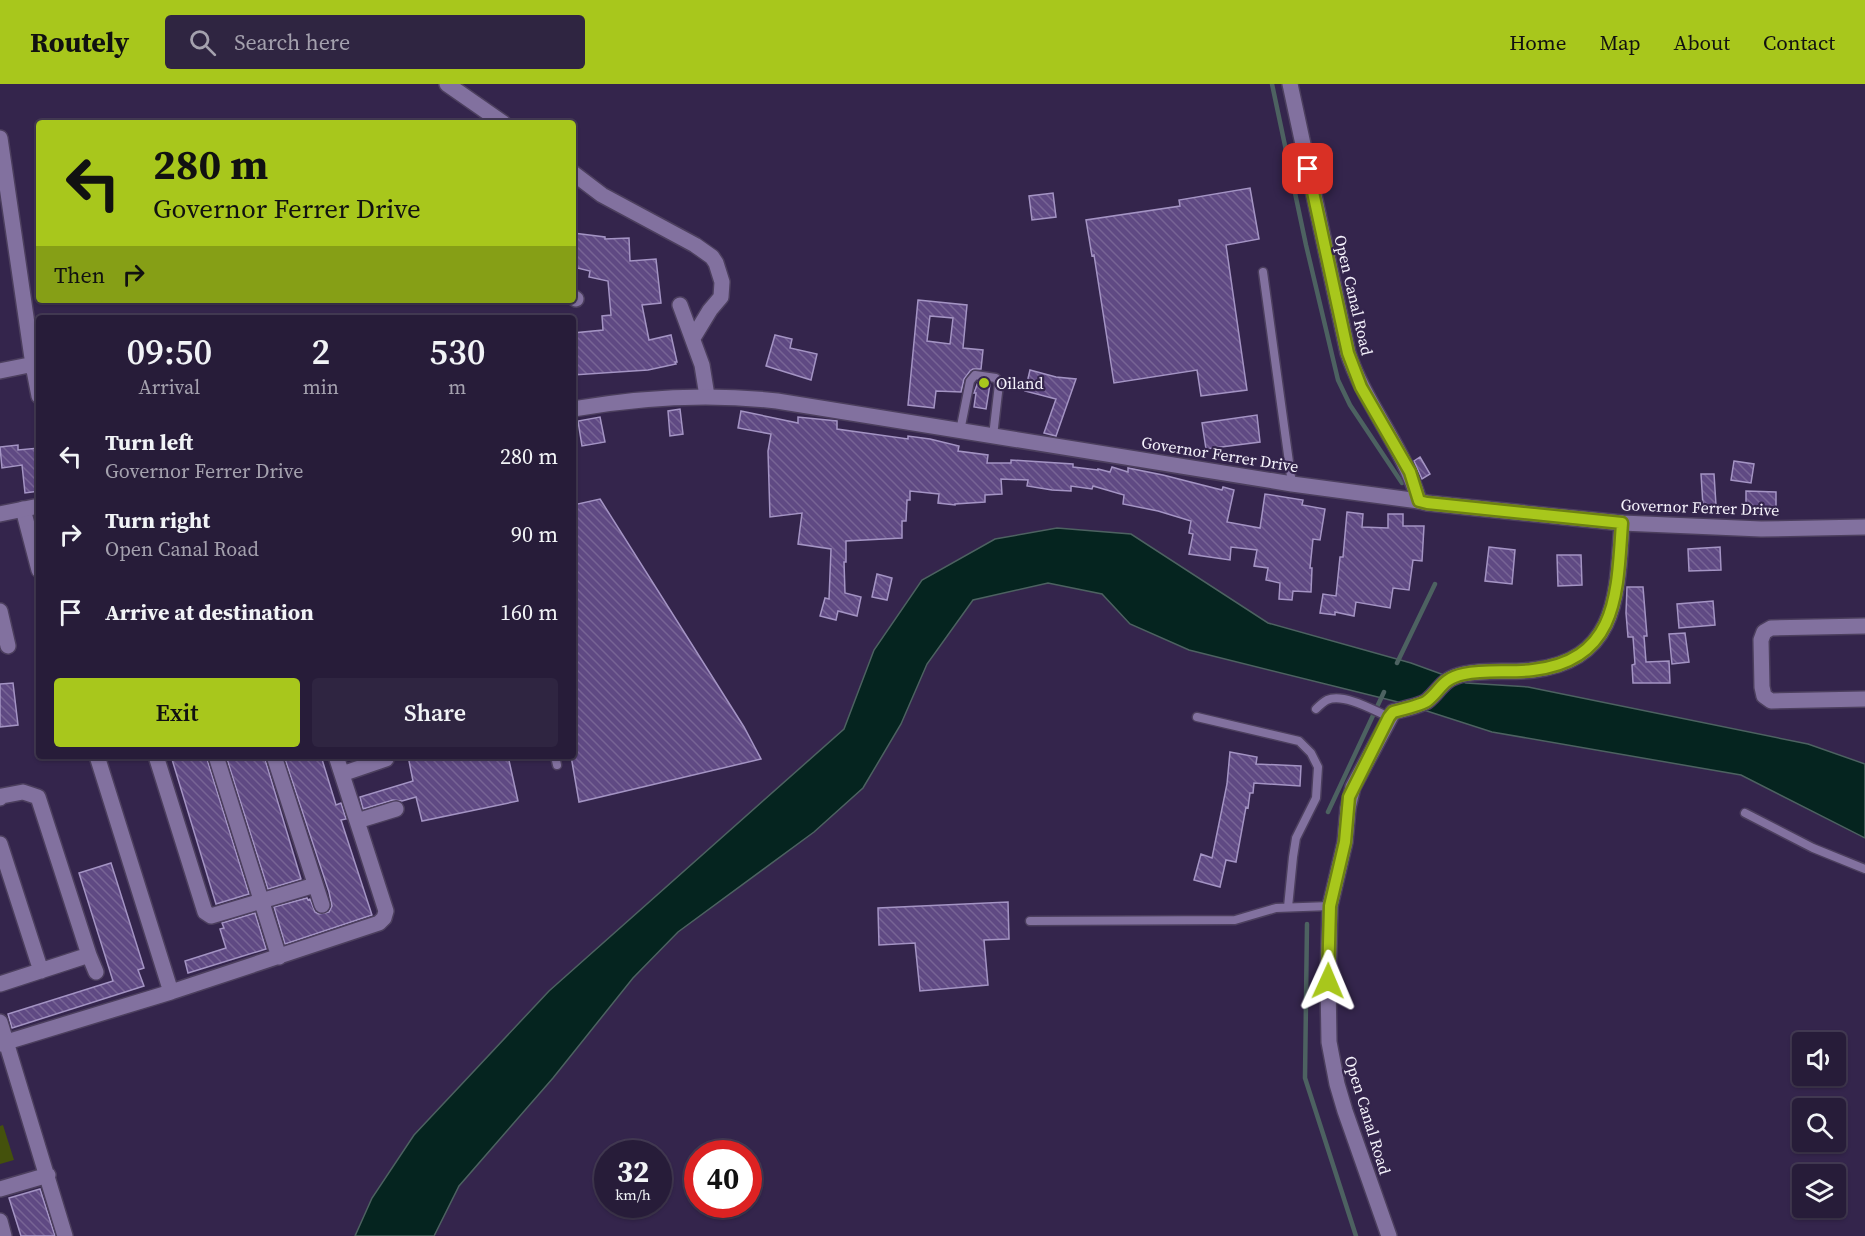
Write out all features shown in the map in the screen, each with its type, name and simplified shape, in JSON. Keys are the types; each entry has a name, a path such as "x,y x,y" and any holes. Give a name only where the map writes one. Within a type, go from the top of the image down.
{"street":[{"path":"447,84 499,120"},
{"name":"Open Canal Road","path":"1290,84 1348,353 1361,387 1407,466 1419,501"},
{"path":"0,138 36,364 0,370"},
{"path":"576,176 602,195 695,245 716,263 722,282 721,297 706,315 693,338"},
{"path":"680,304 704,373 707,396"},
{"name":"Governor Ferrer Drive","path":"576,409 650,398 744,397 1292,484 1427,503 1622,523 1761,529 1865,526"},
{"path":"0,514 36,507"},
{"path":"23,509 36,559"},
{"path":"1389,717 1393,712 1424,703 1444,683 1456,676 1546,668 1571,660 1583,653 1608,622 1612,611 1619,566 1622,523"},
{"path":"0,611 8,646"},
{"path":"1865,626 1771,628 1764,632 1761,640 1762,687 1764,696 1771,701 1865,699"},
{"name":"Open Canal Road","path":"1389,717 1349,797 1345,842 1330,906 1328,938 1328,1020 1332,1063 1345,1111 1389,1236"},
{"path":"98,759 171,992"},
{"path":"157,759 205,912 211,916 315,885"},
{"path":"217,759 279,957"},
{"path":"275,759 322,905"},
{"path":"3,1043 171,992 379,923 386,911 337,759"},
{"path":"342,774 386,759"},
{"path":"0,798 23,792 38,797 96,972"},
{"path":"357,821 396,809"},
{"path":"0,844 41,971"},
{"path":"0,984 89,955"},
{"path":"0,1022 3,1043 48,1176 65,1236"},
{"path":"0,1189 48,1176"},
{"path":"0,1221 4,1236"}],"lane":[{"path":"1263,272 1292,484"},
{"path":"960,431 970,381 975,375 996,378 999,384 993,436"},
{"path":"1316,709 1325,701 1336,698 1347,700 1389,717"},
{"path":"1197,717 1299,741 1311,753 1318,767 1316,798 1296,838 1288,907"},
{"path":"1745,813 1813,848 1865,869"},
{"path":"1030,921 1235,920 1276,908 1330,906"}],"green space":[{"path":"3,1125 14,1160 0,1164 0,1126"}],"shaded area":[{"path":"1057,528 1131,534 1268,623 1411,663 1466,683 1528,687 1808,744 1865,764 1865,838 1741,775 1492,732 1402,703 1189,650 1130,624 1102,594 1048,583 973,600 927,664 901,724 863,788 814,832 678,932 633,978 553,1078 459,1186 434,1236 355,1236 372,1198 414,1135 549,991 844,729 874,650 922,580 995,539"}],"building":[{"path":"1250,188 1259,239 1226,245 1247,390 1201,396 1197,370 1114,383 1094,255 1092,256 1086,220 1180,206 1179,200"},
{"path":"1053,193 1056,217 1032,220 1029,196"},
{"path":"576,233 605,237 605,239 629,238 630,261 656,259 661,303 642,305 649,340 671,335 676,364 648,370 576,375 576,333 603,330 602,316 611,315 608,281 589,277 590,271 576,268"},
{"path":"918,300 967,305 963,348 983,350 981,369 970,371 964,379 961,392 936,391 934,408 908,405","holes":["930,316 953,318 950,344 927,341"]},
{"path":"775,335 792,339 790,348 817,354 811,380 766,366"},
{"path":"1030,370 1056,377 1076,379 1056,436 1044,433 1056,399 1025,391"},
{"path":"978,382 990,384 986,409 974,407 976,393 974,393"},
{"path":"680,409 683,434 670,436 668,411"},
{"path":"741,411 798,423 798,417 837,421 837,429 908,439 908,436 930,439 959,446 958,451 988,455 987,463 1011,463 1011,460 1073,464 1073,467 1110,472 1112,467 1128,472 1128,468 1222,490 1223,487 1234,490 1227,522 1260,528 1265,494 1303,500 1302,505 1325,509 1320,540 1313,539 1310,568 1312,568 1311,592 1293,591 1292,600 1279,599 1280,583 1266,580 1268,568 1254,566 1257,550 1231,547 1230,560 1189,554 1193,534 1189,533 1191,521 1123,504 1124,495 1093,486 1092,489 1071,486 1071,491 1052,490 1027,486 1028,480 1001,479 1002,494 985,495 985,502 955,505 938,503 939,494 910,491 906,521 902,521 902,538 846,541 845,593 861,597 857,616 838,611 836,620 820,616 825,598 829,599 831,549 798,544 802,513 770,517 768,451 771,434 738,428"},
{"path":"1257,415 1260,442 1206,449 1202,423"},
{"path":"600,417 605,442 582,446 578,421"},
{"path":"18,445 18,450 36,448 36,491 25,493 22,465 2,468 0,447"},
{"path":"1420,457 1430,474 1422,479 1414,461"},
{"path":"1734,461 1754,464 1751,483 1731,480"},
{"path":"1701,474 1714,474 1716,505 1703,506"},
{"path":"1746,491 1776,492 1776,514 1746,513"},
{"path":"600,499 744,727 761,759 579,802 572,759 576,759 576,504"},
{"path":"1347,512 1363,514 1362,527 1388,528 1388,514 1403,514 1403,526 1424,526 1422,561 1413,560 1409,590 1393,588 1390,608 1356,602 1354,616 1335,612 1335,615 1320,613 1323,594 1336,596 1340,557 1343,557"},
{"path":"1489,547 1515,550 1512,584 1485,581"},
{"path":"1720,547 1721,570 1689,571 1688,549"},
{"path":"1557,555 1581,555 1582,585 1558,586"},
{"path":"877,574 892,578 887,600 872,597"},
{"path":"1627,587 1643,587 1647,636 1644,636 1646,662 1669,661 1670,683 1633,683 1632,665 1635,664 1633,637 1628,637"},
{"path":"1713,601 1715,625 1679,628 1677,604"},
{"path":"1685,633 1689,662 1672,664 1669,634"},
{"path":"13,683 18,725 0,727 0,684"},
{"path":"1230,752 1257,757 1256,764 1301,766 1300,786 1254,783 1248,808 1246,807 1236,862 1226,860 1220,887 1194,880 1201,854 1212,858 1227,784"},
{"path":"172,759 207,759 249,894 216,904"},
{"path":"227,759 265,759 301,879 268,889"},
{"path":"285,759 322,759 336,805 341,803 346,819 341,820 372,915 285,944 274,907 307,898 310,899 315,912 319,914 329,912 332,906"},
{"path":"409,759 509,759 518,801 422,821 416,797 402,801 393,800 363,809 360,797 413,781"},
{"path":"111,863 144,968 138,970 144,986 12,1028 8,1014 113,981 79,873"},
{"path":"1008,902 1009,939 984,940 988,985 920,991 915,943 879,945 878,908"},
{"path":"255,913 266,949 188,973 185,961 226,948 220,929 224,928 222,923"},
{"path":"40,1189 55,1236 21,1236 9,1198"}],"waterway":[{"path":"1272,84 1306,245 1338,380 1350,405 1402,483"},
{"path":"1397,663 1435,584"},
{"path":"1328,812 1384,692"},
{"path":"1307,924 1305,1078 1356,1236"}],"place":[{"name":"Oiland","path":"984,383"}],"route":[{"path":"1308,169 1348,353 1361,387 1410,472 1419,501 1622,523 1616,593 1612,611 1601,634 1583,653 1571,660 1546,668 1456,676 1439,687 1426,702 1393,712 1389,717 1349,797 1345,842 1330,906 1328,981"}]}
